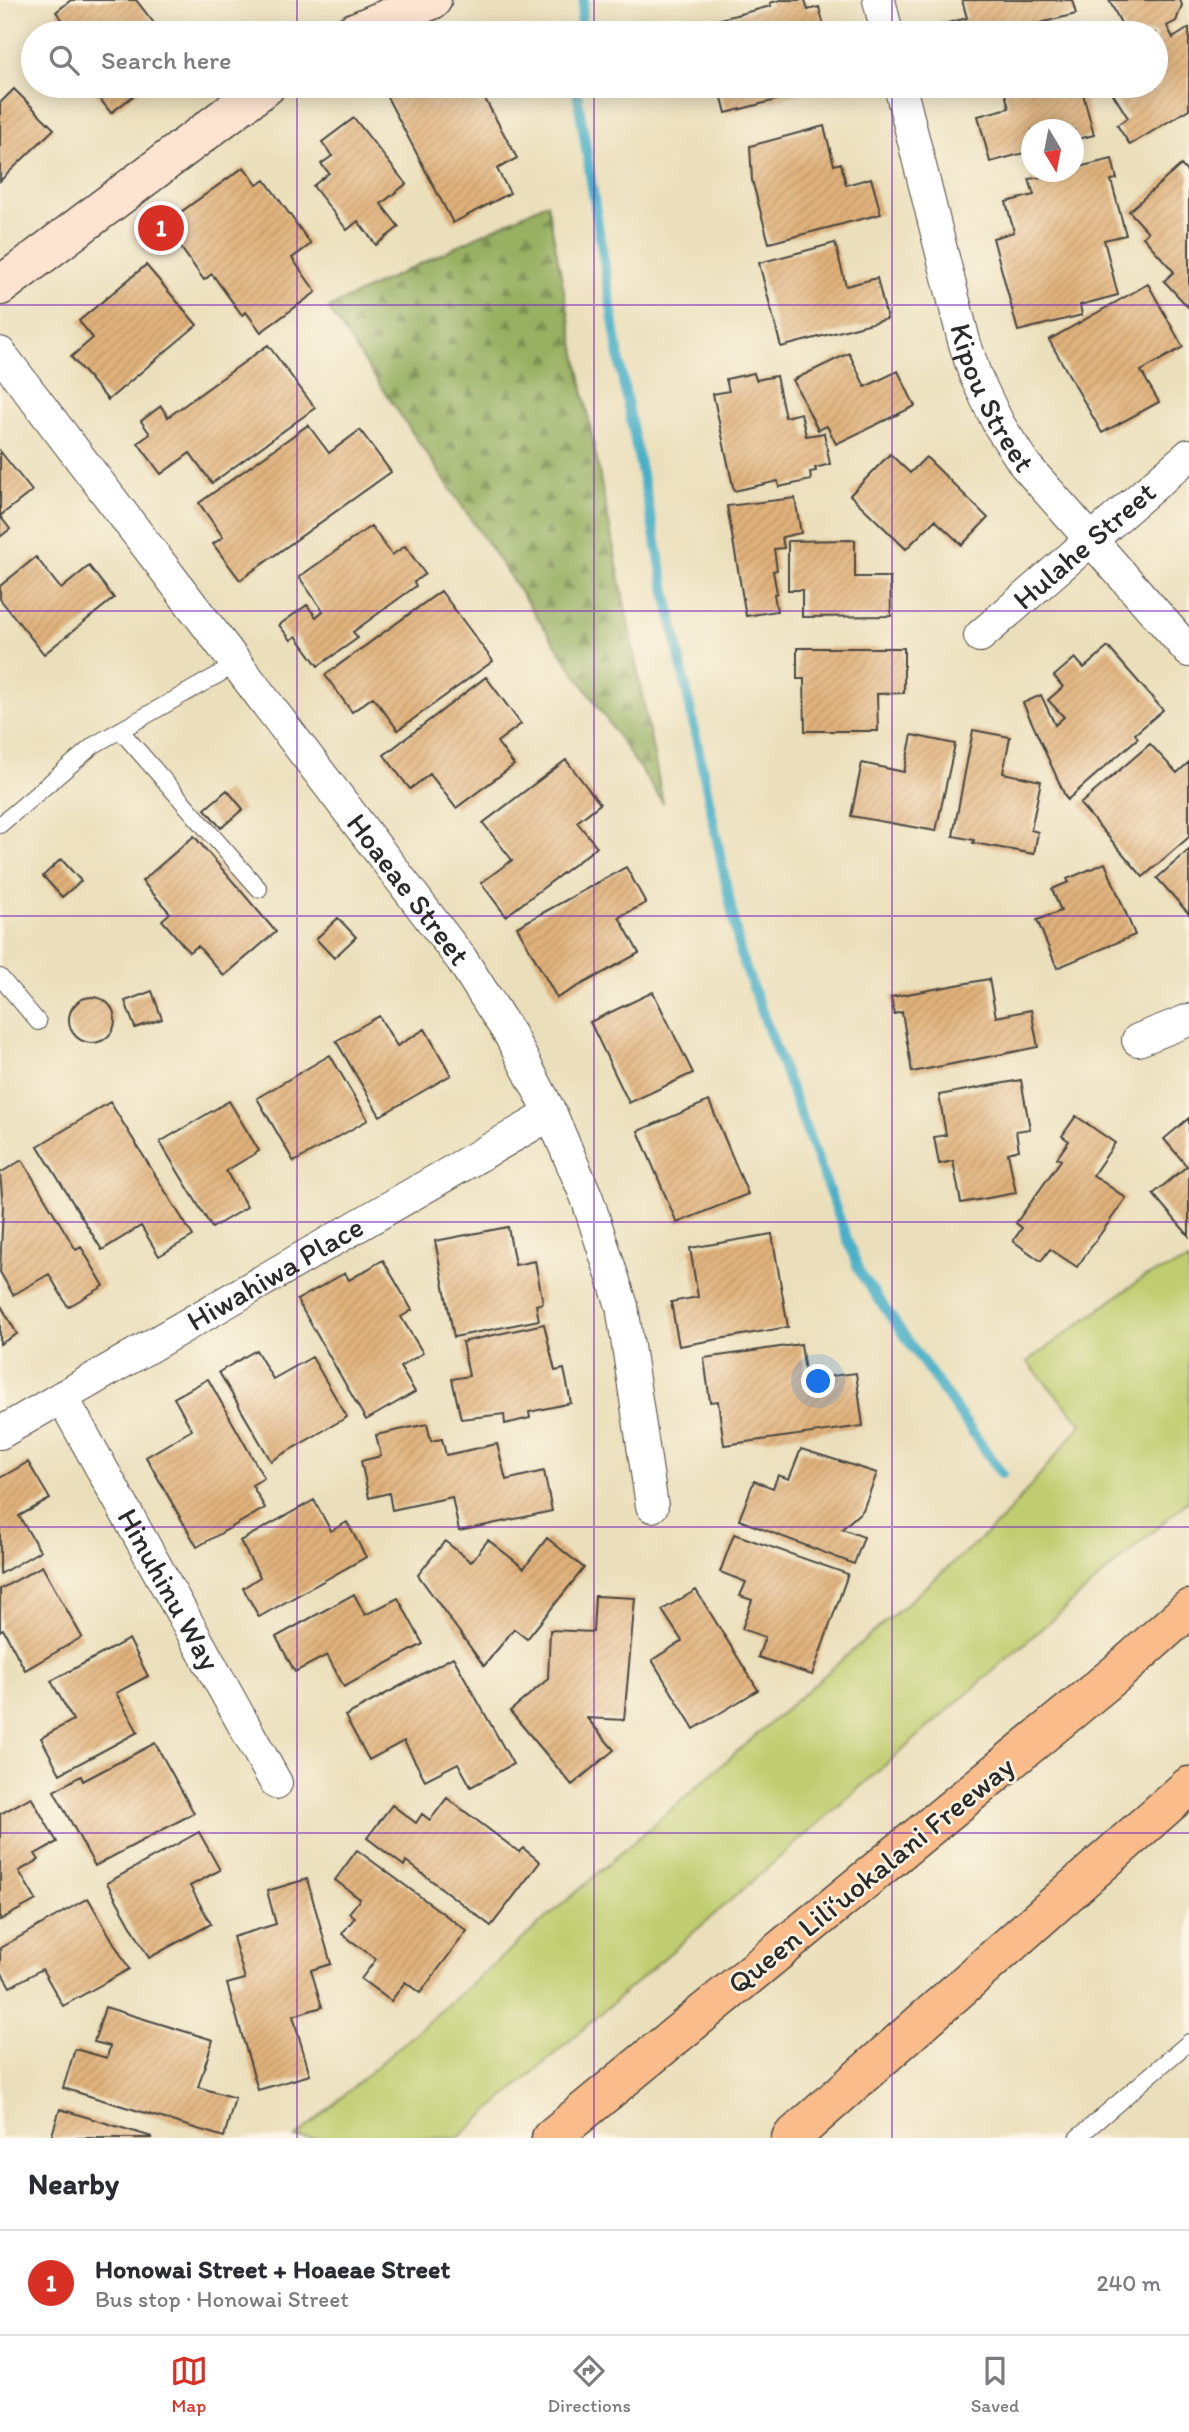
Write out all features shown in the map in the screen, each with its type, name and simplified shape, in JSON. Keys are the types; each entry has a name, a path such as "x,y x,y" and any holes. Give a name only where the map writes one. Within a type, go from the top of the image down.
{"highway":[{"name":"Queen Liliʻuokalani Freeway","path":"551,2138 1117,1673 1189,1609"},
{"path":"791,2138 1189,1786"}],"street":[{"path":"381,21 432,0"},
{"path":"879,0 884,21"},
{"path":"0,286 250,98"},
{"name":"Kipou Street","path":"903,98 975,375 999,425 1025,465 1189,652"},
{"name":"Hoaeae Street","path":"0,353 462,960 510,1035 551,1114 587,1198 622,1306 652,1506"},
{"name":"Hulahe Street","path":"980,636 1189,455"},
{"path":"1138,1040 1189,1020"},
{"name":"Hiwahiwa Place","path":"0,1433 551,1114"},
{"name":"Hinuhinu Way","path":"62,1397 276,1783"}],"lane":[{"path":"0,825 94,745 237,664"},
{"path":"120,730 259,889"},
{"path":"0,977 38,1022"},
{"path":"1077,2138 1189,2042"}],"green space":[{"path":"547,203 663,803 328,308"},
{"path":"1189,1261 1189,1500 458,2138 295,2138 1003,1519 1082,1424 1027,1362 1144,1277"}],"building":[{"path":"71,0 136,0 152,21 63,21 56,12"},
{"path":"780,0 805,0 808,10 819,7 823,21 713,21 771,6 770,3"},
{"path":"962,0 1072,0 1076,14 1048,21 955,21 967,18"},
{"path":"1109,0 1180,0 1182,5 1176,21 1168,25 1168,21 1120,21"},
{"path":"1168,28 1173,38 1189,28 1189,109 1130,145 1117,125 1128,118 1116,98 1168,98"},
{"path":"14,89 54,129 0,181 0,103"},
{"path":"99,98 130,98 111,113"},
{"path":"388,98 484,98 517,158 497,169 510,193 453,223"},
{"path":"722,98 784,98 726,113"},
{"path":"1006,98 1084,98 1094,135 1084,138 1084,119 1021,119 1021,154 990,162 978,116 1009,108"},
{"path":"354,118 406,184 381,204 399,227 376,245 358,221 347,230 313,186 329,173 321,164 332,156 322,142"},
{"path":"824,126 834,165 841,163 846,185 871,178 881,214 769,243 752,180 750,146"},
{"path":"1112,159 1117,179 1111,180 1126,235 1104,240 1118,295 1080,305 1082,315 1018,331 993,238 1014,232 1006,202 1034,195 1030,182 1084,182 1084,166"},
{"path":"1181,165 1189,174 1189,308 1164,281 1174,272 1143,237 1148,232 1129,211"},
{"path":"244,167 257,185 265,180 311,244 292,258 316,292 261,332 246,312 242,315 212,274 204,280 164,224"},
{"path":"835,243 846,286 877,278 887,319 781,347 759,263"},
{"path":"146,265 197,325 108,400 71,357 93,338 79,321"},
{"path":"1148,284 1183,347 1141,371 1159,402 1102,433 1049,340"},
{"path":"268,345 315,408 212,483 190,453 161,474 138,443 150,434 141,421 161,406 168,417"},
{"path":"849,353 865,387 898,371 915,406 836,444 827,426 818,430 793,380"},
{"path":"754,373 756,380 776,376 785,417 801,413 806,436 824,433 830,464 810,472 811,480 779,487 778,481 734,491 713,394 729,391 726,379"},
{"path":"308,425 329,453 360,430 391,472 240,580 213,544 223,537 199,503"},
{"path":"0,451 32,491 0,516"},
{"path":"890,454 910,473 926,457 988,518 962,545 935,520 906,549 850,495"},
{"path":"795,498 801,533 782,537 784,548 774,549 777,570 773,571 777,593 774,594 777,611 746,616 727,506"},
{"path":"0,516 10,529 0,537"},
{"path":"371,526 392,555 405,546 425,574 414,582 416,586 353,632 358,638 318,666 296,636 291,640 279,625 307,605 316,617 323,611 299,577"},
{"path":"855,540 855,577 890,577 891,616 802,617 802,590 788,590 788,541"},
{"path":"36,557 61,589 89,566 114,598 44,654 0,599 0,586"},
{"path":"441,591 493,661 398,730 373,697 352,712 325,675"},
{"path":"1108,647 1163,710 1135,734 1138,738 1067,800 1023,703 1041,695 1055,725 1064,717 1048,700 1063,687 1054,676 1075,658 1084,668"},
{"path":"797,648 904,648 904,693 877,694 878,731 805,731 804,679 797,679"},
{"path":"486,677 521,724 497,742 514,765 456,808 430,774 410,789 384,755"},
{"path":"973,730 1010,737 1003,773 1041,781 1031,830 1038,832 1034,854 973,843 974,840 953,836"},
{"path":"912,735 955,744 936,831 851,816 862,763 904,772"},
{"path":"1150,744 1177,773 1189,762 1189,837 1143,877 1080,804"},
{"path":"566,760 600,804 577,822 597,847 506,916 481,883 512,860 483,823"},
{"path":"227,790 243,809 221,828 205,809"},
{"path":"194,836 276,932 224,976 198,946 189,952 162,920 170,913 142,881"},
{"path":"1189,850 1189,914 1157,878"},
{"path":"61,859 81,881 62,897 43,876"},
{"path":"1105,863 1135,935 1057,968 1037,920 1061,911 1052,889 1069,882 1067,879"},
{"path":"626,867 646,903 619,917 639,953 557,998 517,927"},
{"path":"338,918 356,937 334,958 316,939"},
{"path":"989,979 996,1017 1031,1010 1038,1047 912,1072 902,1012 894,1014 891,997"},
{"path":"152,991 162,1019 135,1028 125,1001"},
{"path":"653,992 693,1073 629,1103 590,1022"},
{"path":"92,997 108,1004 115,1020 108,1036 92,1043 76,1036 69,1020 76,1004"},
{"path":"379,1016 397,1046 425,1029 451,1075 380,1116 336,1041"},
{"path":"330,1055 368,1120 294,1162 257,1098"},
{"path":"1021,1080 1030,1129 1016,1131 1019,1150 1008,1153 1016,1193 961,1203 953,1161 939,1164 934,1137 946,1135 939,1095"},
{"path":"229,1101 259,1151 226,1171 247,1207 212,1228 160,1142"},
{"path":"709,1101 748,1194 677,1223 638,1131"},
{"path":"110,1102 193,1236 159,1256 141,1226 102,1250 38,1146"},
{"path":"1076,1116 1115,1143 1093,1175 1126,1198 1077,1267 1050,1249 1041,1261 1013,1241 1022,1228 1016,1223 1061,1160 1057,1158 1069,1141 1062,1136"},
{"path":"1189,1118 1189,1236 1153,1194 1187,1166 1164,1139"},
{"path":"22,1160 76,1250 81,1247 104,1286 68,1307 49,1274 13,1295 0,1272 3,1206 0,1173"},
{"path":"508,1227 515,1265 535,1261 543,1303 536,1305 539,1320 454,1337 435,1241"},
{"path":"772,1234 788,1327 679,1346 671,1302 698,1297 690,1248"},
{"path":"383,1260 412,1310 401,1317 423,1353 400,1367 415,1392 366,1420 297,1300 345,1273 349,1280"},
{"path":"0,1304 17,1334 0,1344"},
{"path":"544,1324 555,1371 564,1369 571,1403 529,1412 530,1418 505,1424 504,1414 461,1419 452,1379 469,1376 462,1342"},
{"path":"801,1344 806,1379 856,1373 863,1426 724,1445 718,1401 710,1402 704,1358"},
{"path":"256,1350 273,1379 312,1357 347,1417 271,1461 219,1372"},
{"path":"208,1379 264,1478 252,1485 265,1508 197,1547 146,1457 192,1430 174,1398"},
{"path":"427,1424 431,1441 442,1439 446,1455 497,1444 506,1480 544,1471 552,1511 459,1531 452,1497 392,1510 389,1493 369,1498 361,1461 381,1456 376,1435"},
{"path":"801,1449 877,1473 863,1510 842,1529 864,1537 854,1564 739,1520 754,1481 773,1488 778,1475 789,1479"},
{"path":"28,1462 50,1499 19,1516 40,1551 0,1574 0,1478"},
{"path":"314,1500 331,1531 347,1522 366,1557 259,1617 243,1588 260,1577 240,1541"},
{"path":"734,1534 848,1574 812,1675 758,1657 765,1637 742,1629 752,1600 740,1596 746,1582 720,1572"},
{"path":"547,1538 584,1568 527,1639 514,1629 484,1666 418,1575 445,1541 471,1562 488,1540 524,1568"},
{"path":"42,1566 82,1637 25,1670 3,1629 0,1631 0,1589"},
{"path":"696,1590 758,1690 694,1729 652,1660 682,1641 662,1610"},
{"path":"354,1594 365,1615 398,1598 423,1644 344,1687 327,1655 295,1672 276,1637"},
{"path":"595,1596 635,1598 624,1720 587,1718 614,1750 572,1785 510,1711 548,1679 550,1630 593,1632"},
{"path":"129,1639 148,1676 116,1693 138,1732 60,1774 41,1738 73,1720 51,1681"},
{"path":"453,1657 513,1764 471,1787 458,1763 425,1780 404,1741 369,1760 345,1716"},
{"path":"155,1743 194,1813 95,1866 54,1791 81,1776 83,1781"},
{"path":"31,1797 57,1842 35,1854 39,1860 19,1871 36,1900 0,1920 0,1814"},
{"path":"447,1798 519,1852 523,1848 540,1862 491,1926 406,1861 404,1866 367,1838 392,1805 416,1823 422,1814 430,1820"},
{"path":"199,1832 220,1870 190,1886 211,1924 149,1958 107,1883"},
{"path":"357,1850 467,1931 420,1993 405,1982 391,2001 361,1979 376,1959 342,1934 355,1917 349,1913 360,1899 335,1880"},
{"path":"307,1879 331,1964 311,1970 322,2007 293,2016 310,2075 258,2090 227,1984 245,1979 233,1937 276,1924 267,1891"},
{"path":"88,1898 129,1969 63,2006 42,1969 10,1987 0,1970 0,1948"},
{"path":"105,2007 213,2040 198,2087 235,2098 224,2137 63,2088 75,2049 107,2058 110,2046 94,2042"},
{"path":"60,2109 152,2137 152,2138 51,2138"}],"waterway":[{"path":"581,21 584,0"},
{"path":"578,98 623,382 741,956 860,1273 1002,1474"}],"place":[{"name":"Honowai Street + Hoaeae Street","path":"161,228"}]}
